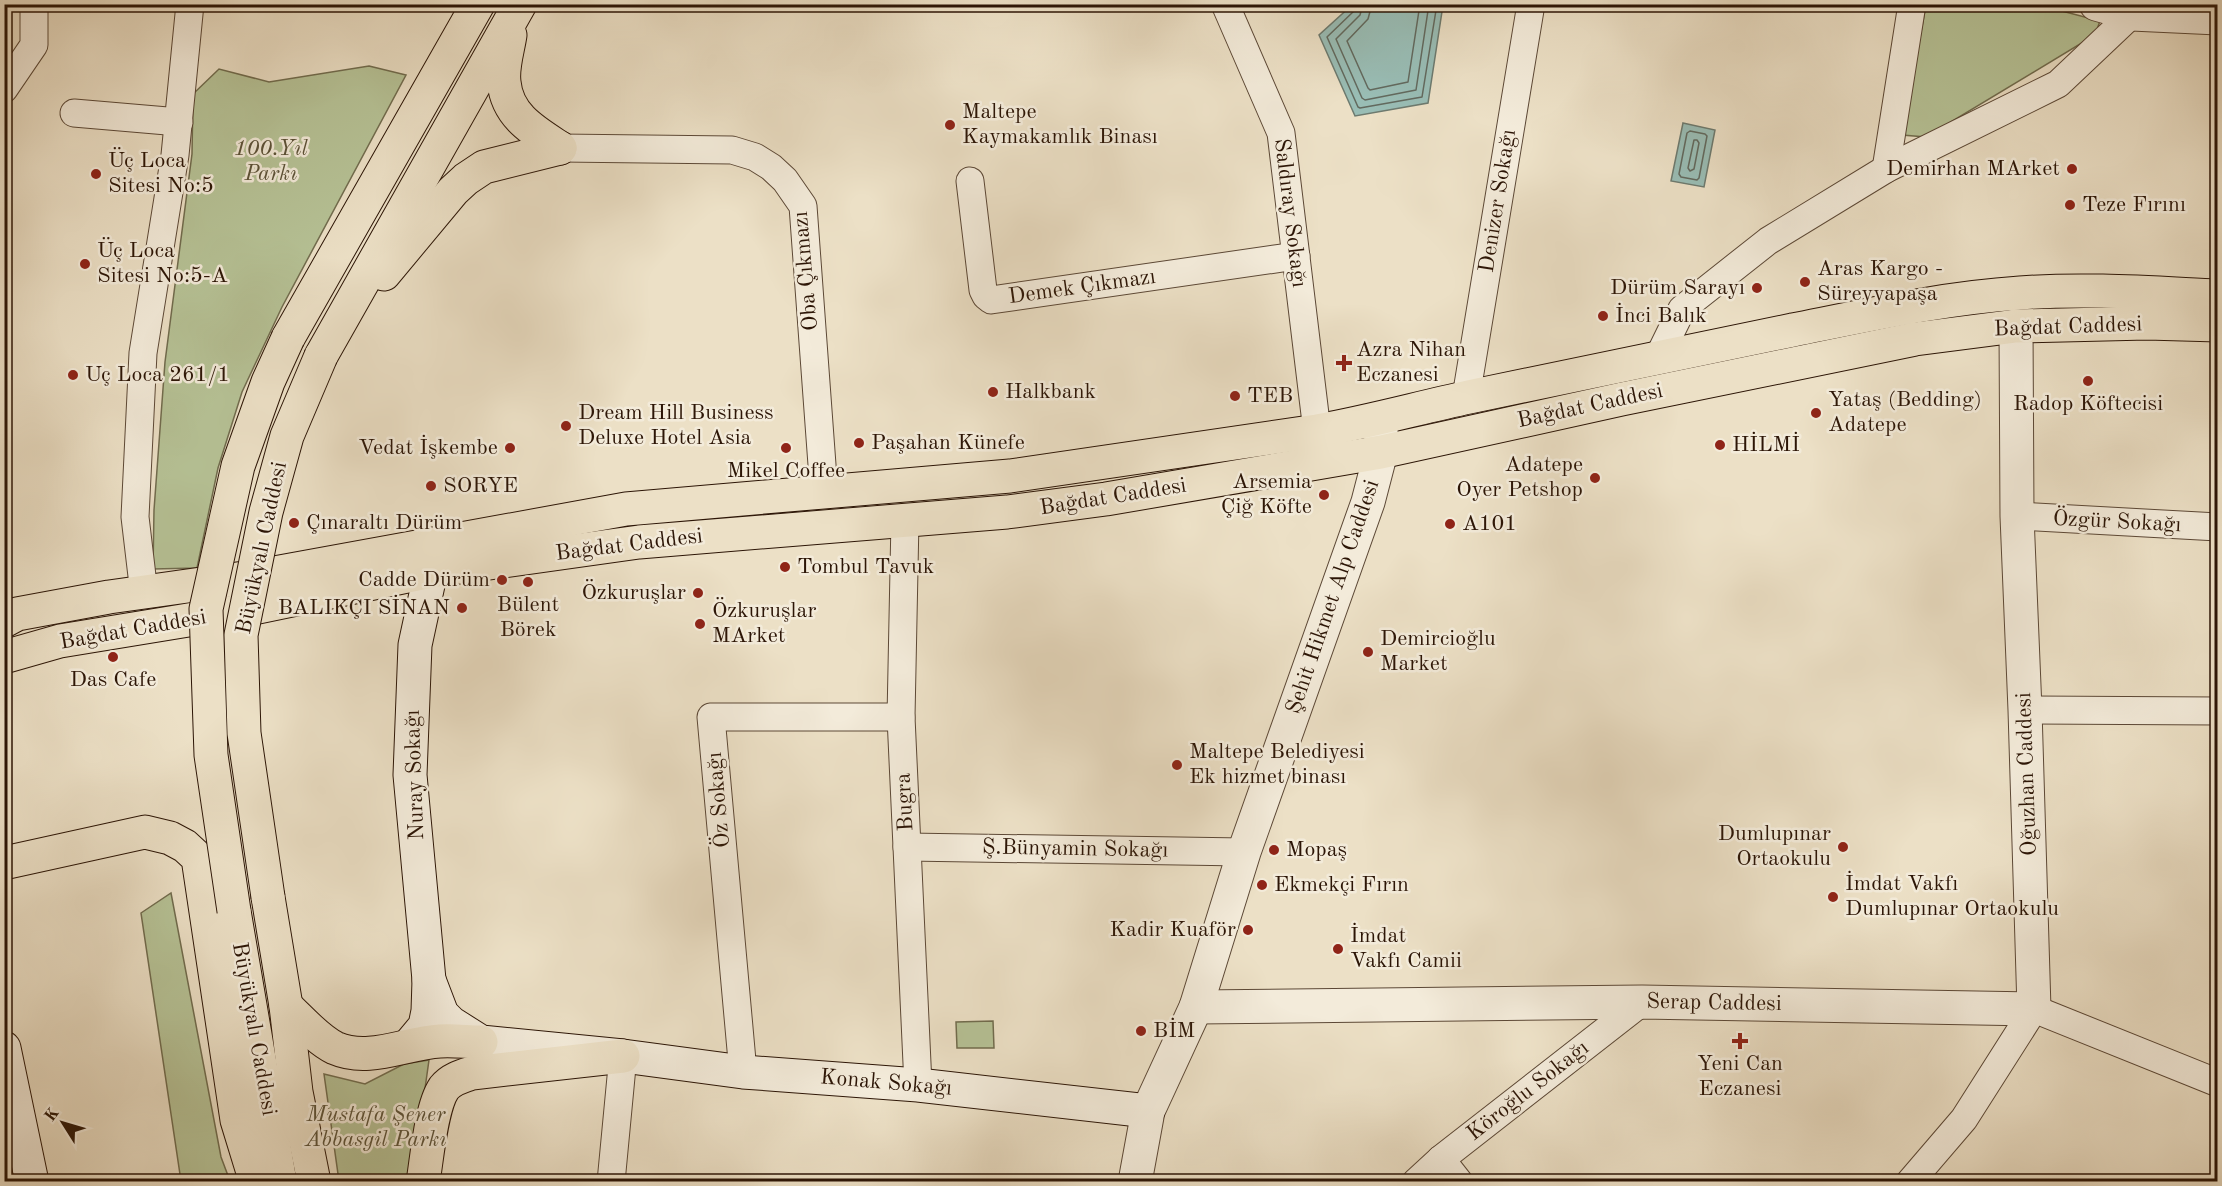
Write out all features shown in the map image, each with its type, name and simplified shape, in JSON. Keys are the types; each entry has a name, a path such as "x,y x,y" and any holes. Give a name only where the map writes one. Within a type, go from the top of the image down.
{"main road":[{"name":"Büyükyalı Caddesi","path":"280,1182 234,911 211,755 206,609 238,466 268,382 288,338 478,4"},
{"name":"Büyükyalı Caddesi","path":"314,1182 296,1092 286,1006 244,733 241,634 272,490 287,436 321,356 517,10"},
{"path":"517,10 503,80 507,98 513,112 529,128 560,148"},
{"path":"321,356 390,267 453,191 466,179 484,167 560,148"},
{"name":"Bağdat Caddesi","path":"4,621 18,614 109,597 258,576 626,509 1010,476 1317,431 1381,419 1466,397 1829,323 1965,299 2021,293 2120,291 2217,296"},
{"name":"Bağdat Caddesi","path":"4,657 60,641 225,614 431,571 639,542 1007,512 1106,499 1381,452 1622,399 1915,339 2016,326 2147,323 2217,325"},
{"path":"4,863 145,832 158,834 177,842 198,858 237,1120 256,1182"},
{"path":"286,1006 322,1040 336,1048 359,1054 379,1053 410,1044 442,1040 481,1042"},
{"path":"423,1182 436,1103 444,1088 454,1079 472,1073 623,1056"}],"street":[{"path":"4,88 34,45 34,4"},
{"path":"144,593 135,517 143,353 176,155 190,4"},
{"name":"Saldıray Sokağı","path":"1226,4 1281,133 1317,431"},
{"name":"Denizer Sokağı","path":"1466,397 1531,4"},
{"path":"1886,168 1912,4"},
{"path":"2096,4 2132,14 2217,18"},
{"path":"1658,358 1682,309 1768,241 1886,168 2058,84 2132,14"},
{"path":"74,113 178,122"},
{"name":"Oba Çıkmazı","path":"560,148 725,148 755,157 785,180 803,206 824,492"},
{"name":"Demek Çıkmazı","path":"970,181 983,290 991,300 1296,256"},
{"name":"Oğuzhan Caddesi","path":"2016,326 2017,516 2034,1009"},
{"name":"Şehit Hikmet Alp Caddesi","path":"1135,1182 1148,1111 1196,1007 1244,852 1368,502 1381,452 1381,419"},
{"name":"Özgür Sokağı","path":"2017,516 2217,527"},
{"name":"Bugra","path":"905,520 901,717 918,1085"},
{"name":"Nuray Sokağı","path":"429,980 410,775 414,645 431,571"},
{"path":"2025,710 2217,711"},
{"name":"Öz Sokağı","path":"743,1072 711,717 901,717"},
{"name":"Ş.Bünyamin Sokağı","path":"907,847 1244,852"},
{"path":"429,980 442,1014 451,1023 481,1042"},
{"path":"410,1044 425,1026 429,980"},
{"name":"Serap Caddesi","path":"1196,1007 1642,1002 2034,1009 2217,1083"},
{"name":"Köroğlu Sokağı","path":"1416,1182 1441,1159 1642,1002"},
{"path":"1910,1182 1964,1119 2034,1009"},
{"name":"Konak Sokağı","path":"481,1042 623,1056 743,1072 918,1085 1148,1111"},
{"path":"4,1048 32,1182"},
{"path":"611,1182 623,1056"},
{"path":"1441,1159 1459,1182"}],"green space":[{"path":"1926,5 2039,5 2100,21 2095,35 1926,137 1902,135"},
{"name":"100.Yıl Parkı","path":"369,66 406,75 282,307 242,392 218,468 197,568 153,569 154,510 165,362 192,154 193,94 219,69 269,82"},
{"path":"171,893 221,1157 230,1181 181,1181 141,913"},
{"path":"993,1021 994,1048 957,1048 956,1022"},
{"name":"Mustafa Şener Abbasgil Parkı","path":"429,1060 412,1181 339,1181 324,1074 365,1084 404,1064"}],"water":[{"path":"1352,5 1443,5 1428,103 1355,116 1319,35"},
{"path":"1683,123 1715,130 1704,187 1671,181"}],"place":[{"name":"Maltepe Kaymakamlık Binası","path":"950,125"},
{"name":"Demirhan MArket","path":"2072,169"},
{"name":"Üç Loca Sitesi No:5","path":"96,174"},
{"name":"Teze Fırını","path":"2070,205"},
{"name":"Üç Loca Sitesi No:5-A","path":"85,264"},
{"name":"Aras Kargo - Süreyyapaşa","path":"1805,282"},
{"name":"Dürüm Sarayı","path":"1757,288"},
{"name":"İnci Balık","path":"1603,316"},
{"name":"Azra Nihan Eczanesi","path":"1344,363"},
{"name":"Uç Loca 261/1","path":"73,375"},
{"name":"Radop Köftecisi","path":"2088,381"},
{"name":"Halkbank","path":"993,392"},
{"name":"TEB","path":"1235,396"},
{"name":"Yataş (Bedding) Adatepe","path":"1816,413"},
{"name":"Dream Hill Business Deluxe Hotel Asia","path":"566,426"},
{"name":"Paşahan Künefe","path":"859,443"},
{"name":"HİLMİ","path":"1720,445"},
{"name":"Vedat İşkembe","path":"510,448"},
{"name":"Mikel Coffee","path":"786,448"},
{"name":"Adatepe Oyer Petshop","path":"1595,478"},
{"name":"SORYE","path":"431,486"},
{"name":"Arsemia Çiğ Köfte","path":"1324,495"},
{"name":"Çınaraltı Dürüm","path":"294,523"},
{"name":"A101","path":"1450,524"},
{"name":"Tombul Tavuk","path":"785,567"},
{"name":"Cadde Dürüm","path":"502,580"},
{"name":"Bülent Börek","path":"528,582"},
{"name":"Özkuruşlar","path":"698,593"},
{"name":"BALIKÇI SİNAN","path":"462,608"},
{"name":"Özkuruşlar MArket","path":"700,624"},
{"name":"Demircioğlu Market","path":"1368,652"},
{"name":"Das Cafe","path":"113,657"},
{"name":"Maltepe Belediyesi Ek hizmet binası","path":"1177,765"},
{"name":"Dumlupınar Ortaokulu","path":"1843,847"},
{"name":"Mopaş","path":"1274,850"},
{"name":"Ekmekçi Fırın","path":"1262,885"},
{"name":"İmdat Vakfı Dumlupınar Ortaokulu","path":"1833,897"},
{"name":"Kadir Kuaför","path":"1248,930"},
{"name":"İmdat Vakfı Camii","path":"1338,949"},
{"name":"BİM","path":"1141,1031"},
{"name":"Yeni Can Eczanesi","path":"1740,1041"}]}
